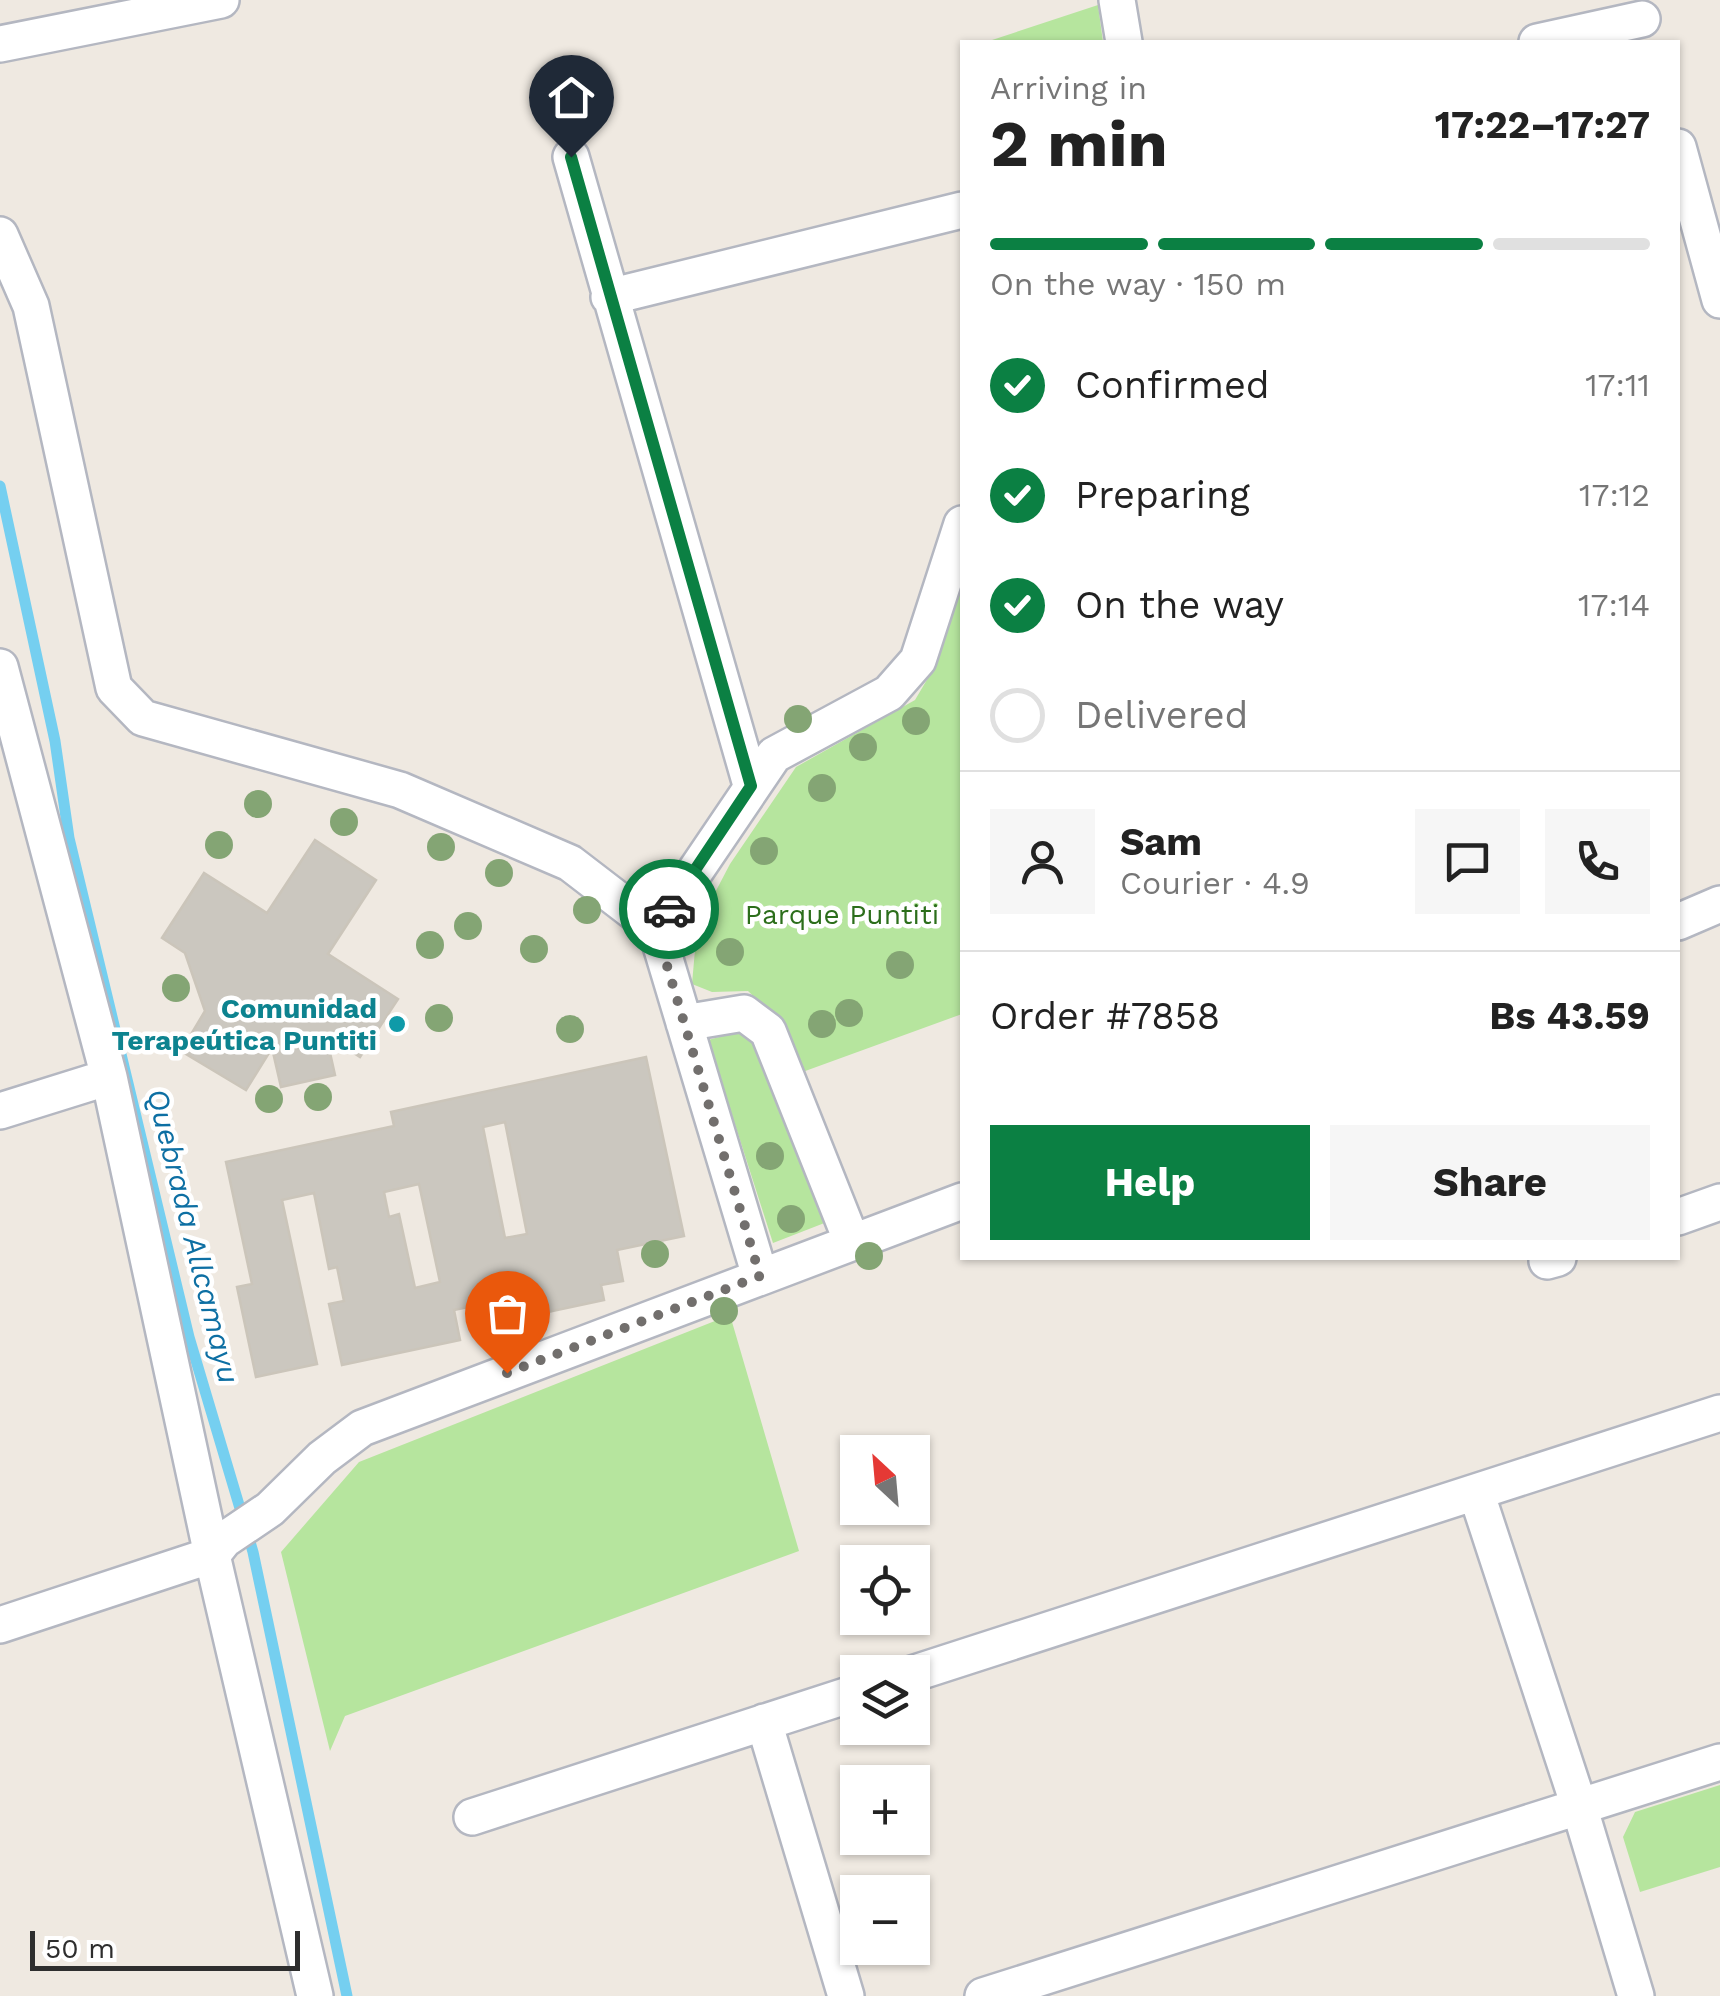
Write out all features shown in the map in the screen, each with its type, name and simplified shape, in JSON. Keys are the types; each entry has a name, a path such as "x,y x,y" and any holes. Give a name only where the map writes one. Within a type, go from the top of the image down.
{"street":[{"path":"0,44 221,0"},
{"path":"1117,0 1124,40"},
{"path":"1547,40 1642,21"},
{"path":"1680,155 1720,300"},
{"path":"571,157 751,786"},
{"path":"609,297 960,210"},
{"path":"0,235 30,306 114,688 143,718 400,790 570,863 656,929 760,1276"},
{"path":"656,929 774,755 890,693 918,660 960,530"},
{"path":"0,667 11,763 109,1076 218,1547 315,1996"},
{"path":"1680,921 1720,904"},
{"path":"684,1023 744,1013 768,1031 852,1242"},
{"path":"0,1111 109,1076"},
{"path":"0,1625 218,1547 270,1509 322,1458 362,1428 960,1202"},
{"path":"1680,1215 1720,1202"},
{"path":"930,1668 1720,1413"},
{"path":"1476,1492 1580,1806 1636,1996"},
{"path":"472,1817 840,1698"},
{"path":"764,1722 846,1996"},
{"path":"983,1996 1720,1762"}],"green space":[{"path":"1098,5 1103,40 992,40"},
{"name":"Parque Puntiti","path":"960,590 960,1015 797,1074 778,1020 748,991 712,992 692,984 697,927 730,864 796,767 915,700 938,661"},
{"path":"738,1032 765,1043 827,1222 773,1243 708,1040"},
{"path":"730,1315 799,1551 345,1716 330,1751 281,1552 359,1462"},
{"path":"1720,1785 1720,1867 1640,1892 1623,1837 1635,1812"}],"building":[{"path":"315,840 376,880 328,954 398,999 360,1057 326,1035 335,1075 281,1087 272,1048 246,1090 181,1051 205,1011 185,953 162,938 204,873 267,913"},
{"path":"646,1057 684,1236 617,1250 623,1281 601,1285 604,1300 515,1319 510,1298 454,1310 460,1340 342,1365 329,1304 344,1301 337,1267 329,1269 314,1193 282,1200 317,1364 256,1377 237,1287 252,1284 226,1162 394,1126 391,1112","holes":["505,1122 527,1234 505,1238 483,1127","419,1184 440,1282 415,1288 399,1214 389,1217 384,1192"]}],"waterway":[{"name":"Quebrada Allcamayu","path":"0,486 55,741 69,838 189,1337 253,1552 347,1996"}],"way so far":[{"path":"507,1373 760,1276 656,929 669,909"}],"place":[{"name":"Comunidad Terapeútica Puntiti","path":"397,1024"}],"route":[{"path":"571,157 751,786 669,909"}]}
